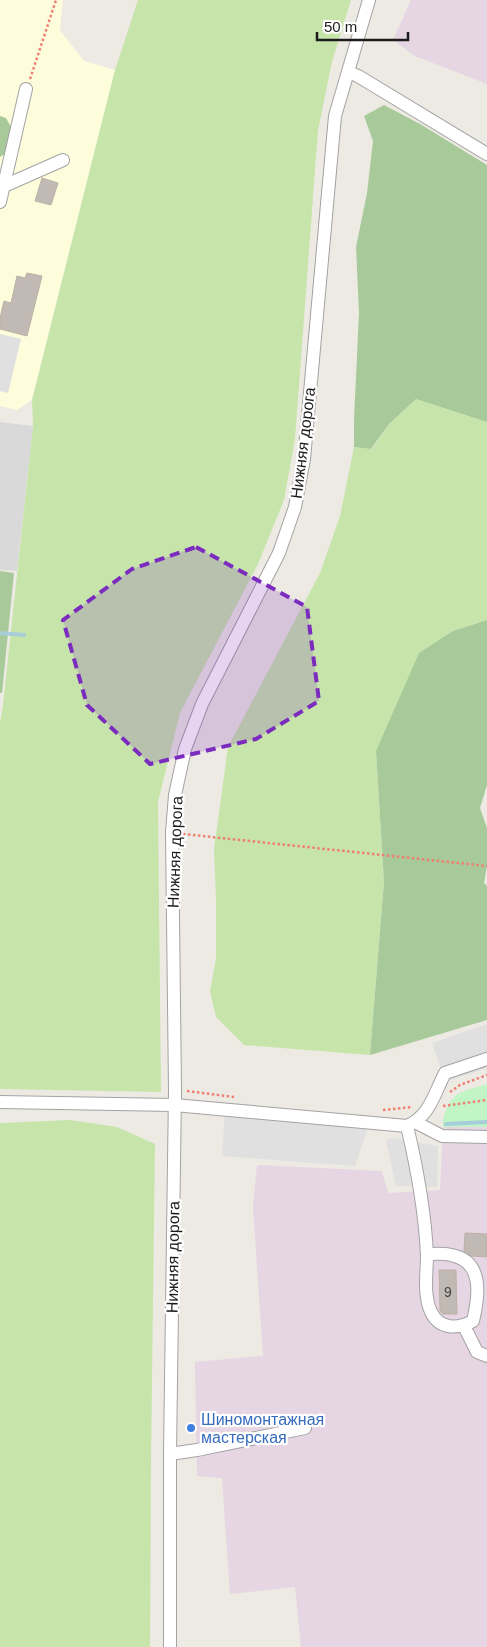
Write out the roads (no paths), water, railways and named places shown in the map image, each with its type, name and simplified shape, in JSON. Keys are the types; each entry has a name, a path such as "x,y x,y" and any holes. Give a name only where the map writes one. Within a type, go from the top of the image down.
{"street":[{"name":"Нижняя дорога","path":"170,1647 174,1105 172,832 175,795 185,749 202,704 279,553 296,507 304,460 335,116 369,0"},
{"path":"348,72 358,76 487,154"},
{"path":"0,202 26,89"},
{"path":"4,186 63,160"},
{"path":"411,1124 424,1115 445,1074 487,1059"},
{"path":"0,1102 174,1105 411,1124 442,1136 487,1137"},
{"path":"411,1124 426,1254 426,1291 431,1311 438,1322 448,1327 464,1326 473,1321 477,1304 477,1276 471,1265 451,1255 426,1254"},
{"path":"464,1326 477,1352 487,1356"},
{"path":"170,1454 305,1428"}],"waterway":[{"path":"0,633 24,635"},
{"path":"446,1124 487,1122"}],"place":[{"name":"Шиномонтажная мастерская","path":"191,1428"}]}
